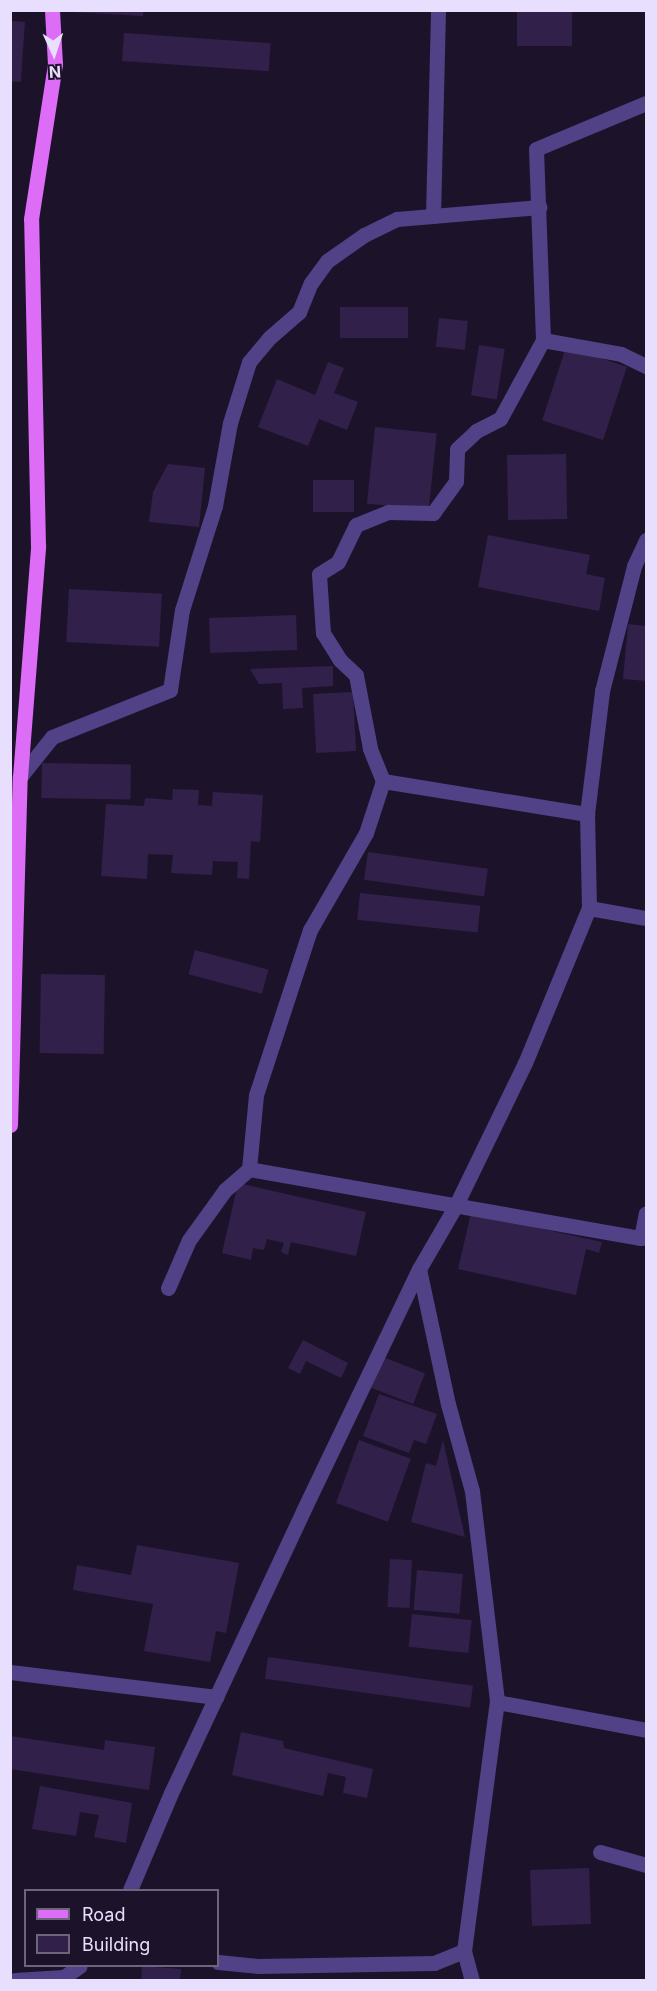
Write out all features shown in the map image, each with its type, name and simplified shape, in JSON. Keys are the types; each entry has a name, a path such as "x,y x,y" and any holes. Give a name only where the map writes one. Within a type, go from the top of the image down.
{"main road":[{"path":"10,1125 14,883 38,546 31,219 55,64 52,10"}],"street":[{"path":"433,216 438,10"},
{"path":"168,1288 189,1240 225,1190 249,1169 256,1095 310,930 366,834 383,780 370,748 356,675 340,660 323,633 319,574 338,562 356,525 388,512 433,513 456,481 458,449 476,431 500,419 543,340 536,149 646,103"},
{"path":"20,777 52,737 170,690 182,610 215,506 230,423 249,362 299,312 311,283 327,261 364,235 397,219 538,207"},
{"path":"543,340 621,354 646,366"},
{"path":"130,1889 216,1696 419,1269 455,1207 525,1063 589,908 587,814 602,692 634,566 646,540"},
{"path":"383,780 587,814"},
{"path":"589,908 646,918"},
{"path":"249,1169 641,1238 646,1213"},
{"path":"419,1269 448,1404 472,1491 497,1702 464,1951 472,1980"},
{"path":"10,1672 216,1696"},
{"path":"497,1702 646,1730"},
{"path":"600,1852 646,1865"},
{"path":"219,1962 258,1966 434,1963 464,1951"},
{"path":"15,1980 64,1977 77,1967"}],"building":[{"path":"72,10 143,10 143,16 72,12"},
{"path":"517,10 572,10 572,46 517,46"},
{"path":"10,21 25,22 21,82 10,81"},
{"path":"124,33 271,43 269,71 122,61"},
{"path":"340,307 408,307 408,338 340,338"},
{"path":"439,318 468,321 465,350 436,347"},
{"path":"479,345 505,349 497,399 471,395"},
{"path":"566,347 627,367 603,440 542,420"},
{"path":"328,362 344,368 334,393 358,402 347,430 319,419 308,446 258,427 277,379 315,395"},
{"path":"375,427 437,433 429,510 367,504"},
{"path":"566,454 567,519 508,520 507,455"},
{"path":"168,464 205,468 199,527 149,522 153,492"},
{"path":"313,480 354,480 354,512 313,512"},
{"path":"488,535 590,555 586,574 605,578 599,611 478,587"},
{"path":"69,589 162,594 159,647 66,642"},
{"path":"296,615 297,650 210,653 209,618"},
{"path":"628,624 646,626 646,681 623,679"},
{"path":"333,666 333,686 302,688 303,708 283,709 282,683 259,684 250,669"},
{"path":"353,692 356,751 316,753 313,694"},
{"path":"42,763 131,765 130,800 41,798"},
{"path":"173,789 199,790 198,805 212,806 213,792 263,795 260,842 251,841 249,879 237,878 238,862 213,861 212,875 171,873 173,855 148,854 147,879 101,876 106,804 144,806 145,798 172,800"},
{"path":"368,852 488,869 484,897 364,880"},
{"path":"360,893 480,906 478,933 357,920"},
{"path":"195,950 268,970 262,994 189,974"},
{"path":"41,974 105,975 104,1054 40,1053"},
{"path":"238,1183 366,1212 356,1256 291,1242 288,1255 281,1252 284,1243 267,1239 264,1250 253,1248 251,1260 222,1253"},
{"path":"471,1213 602,1242 599,1253 586,1249 576,1295 458,1269"},
{"path":"303,1340 348,1363 341,1378 306,1361 300,1374 288,1368"},
{"path":"383,1357 425,1373 413,1404 371,1388"},
{"path":"379,1394 437,1414 426,1444 414,1440 409,1453 363,1436"},
{"path":"359,1440 411,1459 388,1522 336,1503"},
{"path":"443,1440 465,1537 411,1522 426,1463 436,1466"},
{"path":"137,1545 239,1563 226,1633 216,1631 210,1662 144,1651 153,1604 73,1590 77,1565 131,1575"},
{"path":"390,1559 412,1560 409,1608 387,1607"},
{"path":"417,1570 463,1574 459,1614 414,1610"},
{"path":"412,1614 472,1620 468,1653 409,1647"},
{"path":"268,1657 473,1686 470,1708 265,1679"},
{"path":"241,1732 283,1741 284,1748 373,1769 367,1798 343,1793 346,1777 328,1773 323,1796 232,1775"},
{"path":"10,1736 104,1750 105,1740 155,1747 149,1790 10,1769"},
{"path":"40,1786 132,1803 126,1843 94,1837 99,1815 80,1812 76,1836 32,1829"},
{"path":"589,1868 591,1924 532,1926 530,1870"},
{"path":"142,1967 181,1969 180,1980 141,1980"}]}
